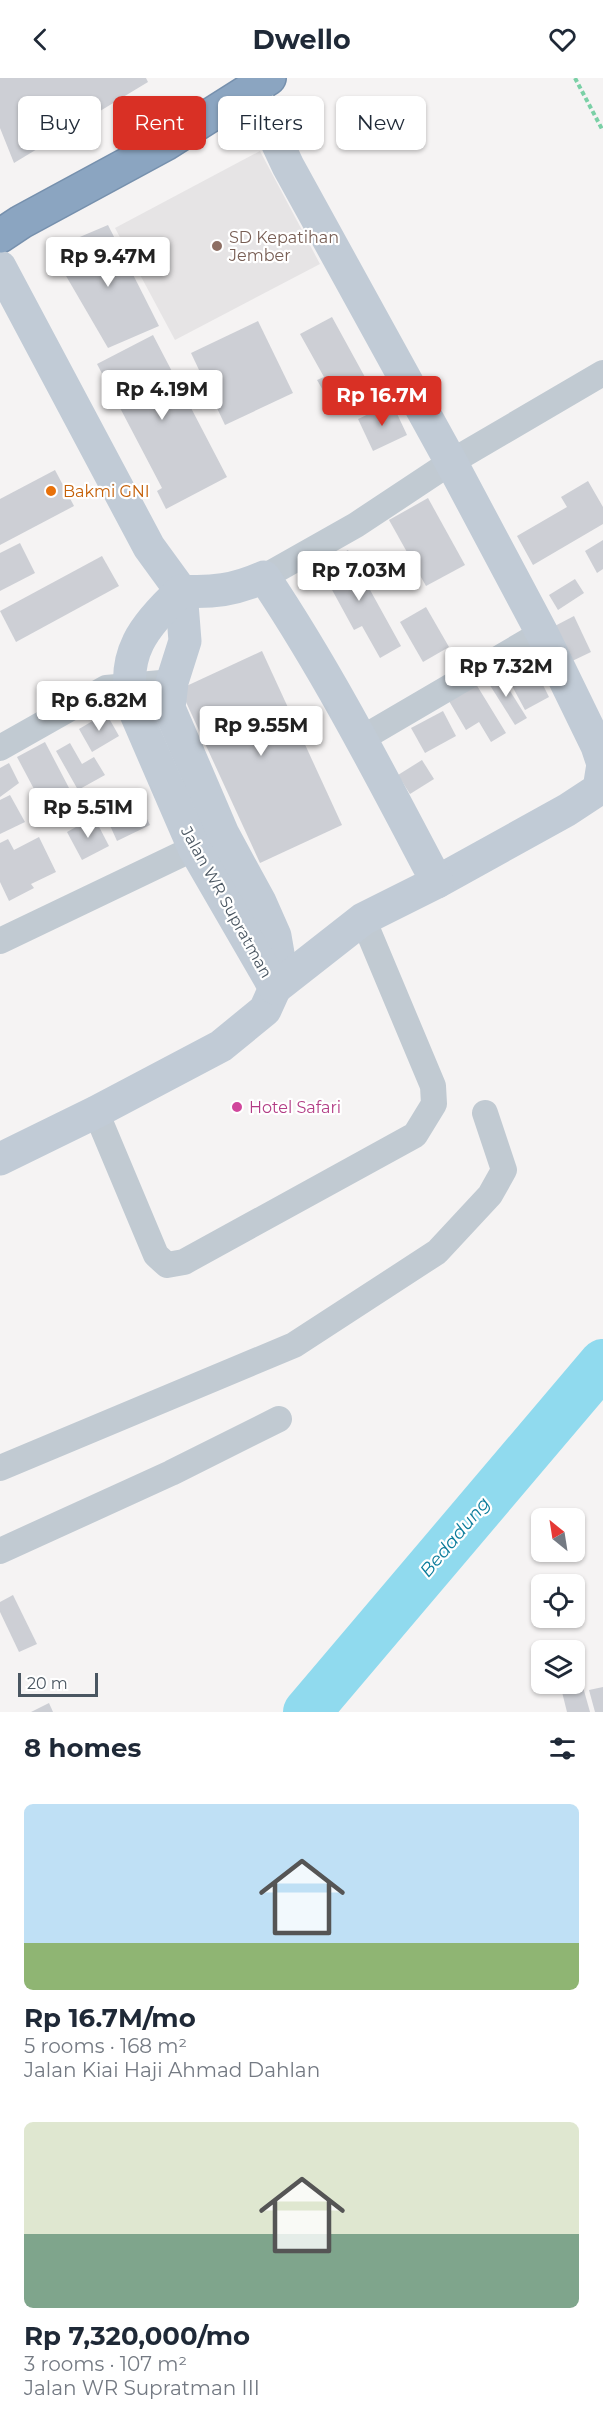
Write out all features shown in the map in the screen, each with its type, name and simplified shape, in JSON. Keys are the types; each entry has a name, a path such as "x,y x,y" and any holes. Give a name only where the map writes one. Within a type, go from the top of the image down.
{"highway":[{"path":"0,236 21,222 165,144 260,83"}],"street":[{"path":"260,83 288,166 542,633 361,739"},
{"path":"0,267 149,547 181,591 218,592 239,588 264,577 356,525 451,462 603,373"},
{"path":"264,577 295,623 361,739 436,882"},
{"name":"Jalan WR Supratman","path":"181,591 185,641 172,682 169,708 224,834 275,936 280,965 275,988"},
{"name":"Jalan WR Supratman","path":"181,591 152,618 140,637 128,686 133,707 194,848 275,988"},
{"name":"Jalan WR Supratman","path":"275,988 363,919 567,810 599,789 603,764 597,746 542,633"},
{"path":"0,748 106,688 172,682"},
{"path":"0,941 224,834"},
{"path":"96,1112 156,1255 167,1265 184,1262 415,1135 434,1104 433,1086 363,919"},
{"path":"0,1159 96,1112 221,1046 265,1010 275,988"},
{"path":"0,1468 294,1345 437,1252 490,1195 504,1170 485,1113"},
{"path":"0,1551 171,1473 279,1419"}],"path":[{"path":"575,78 603,131"}],"shaded area":[{"name":"SD Kepatihan Jember","path":"260,151 320,264 175,340 115,228"}],"building":[{"path":"0,78 146,78 148,82 125,96 113,96 113,103 101,110 101,96 18,96 18,150 36,150 14,163 0,128"},
{"path":"108,225 159,326 108,348 62,269 75,239"},
{"path":"332,317 366,379 334,396 331,389 324,392 317,380 324,377 300,334"},
{"path":"258,321 293,393 225,425 191,353"},
{"path":"153,335 227,477 166,509 157,491 162,488 97,364"},
{"path":"392,403 407,435 373,451 358,419"},
{"path":"55,470 74,506 0,545 0,499"},
{"path":"588,481 603,507 603,524 533,565 517,536 567,507 561,497"},
{"path":"428,498 465,565 426,586 389,520"},
{"path":"603,540 603,569 597,573 585,551"},
{"path":"20,543 35,573 0,591 0,553"},
{"path":"348,550 401,646 380,658 362,626 354,630 319,566"},
{"path":"102,556 119,586 16,642 0,611"},
{"path":"575,579 584,593 558,610 549,595"},
{"path":"426,607 449,647 423,662 400,622"},
{"path":"574,616 591,652 568,663 551,628"},
{"path":"262,651 342,825 260,863 180,689"},
{"path":"536,671 549,697 525,710 511,684"},
{"path":"498,672 527,718 515,725 486,679"},
{"path":"476,684 506,733 491,742 479,722 466,730 449,701"},
{"path":"443,711 456,736 425,753 411,728"},
{"path":"106,713 119,736 92,752 79,729"},
{"path":"45,742 80,809 52,823 17,757"},
{"path":"70,743 82,764 94,757 105,775 78,790 56,751"},
{"path":"422,760 434,779 410,794 398,775"},
{"path":"9,763 19,783 0,797 0,768"},
{"path":"10,795 25,822 0,834 0,800"},
{"path":"111,795 116,804 135,795 150,825 117,841 99,801"},
{"path":"94,817 109,846 82,860 67,832"},
{"path":"39,837 56,872 31,884 34,888 9,901 0,882 0,843 8,839 14,850"},
{"path":"13,1595 37,1644 19,1652 0,1612 0,1602"},
{"path":"603,1687 603,1712 595,1712 589,1690"},
{"path":"562,1694 585,1694 590,1712 567,1712"},
{"path":"49,1703 53,1712 31,1712"}],"waterway":[{"name":"Bedadung","path":"307,1712 603,1363"}],"place":[{"name":"SD Kepatihan Jember","path":"217,246"},
{"name":"Bakmi GNI","path":"51,491"},
{"name":"Hotel Safari","path":"237,1107"}]}
